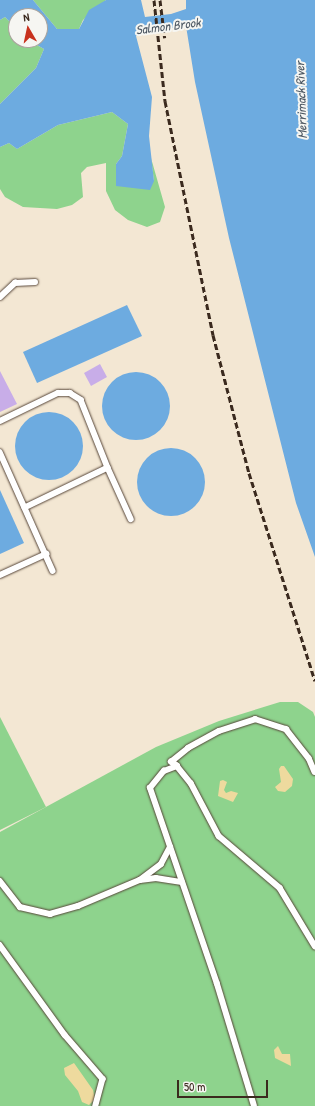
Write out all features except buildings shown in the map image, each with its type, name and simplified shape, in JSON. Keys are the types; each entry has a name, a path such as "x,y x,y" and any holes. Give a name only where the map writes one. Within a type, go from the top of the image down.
{"lane":[{"path":"0,297 15,283 35,282"},
{"path":"0,421 58,394 70,393 81,400 108,468 131,519"},
{"path":"0,452 53,571"},
{"path":"25,508 108,468"},
{"path":"0,575 46,554"},
{"path":"315,772 309,758 286,729 255,719 219,731 188,748 171,762 177,766 191,783 219,836 280,888 315,946"},
{"path":"177,766 164,771 150,788 217,984 254,1106"},
{"path":"0,881 20,907 50,914 78,906 140,880 161,864 170,847"},
{"path":"140,880 156,878 182,882"},
{"path":"0,944 65,1035 103,1078 96,1106"}],"green space":[{"path":"33,0 106,0 83,20 79,29 57,29 48,18 48,8 40,8"},
{"path":"5,17 8,20 8,48 44,49 36,68 0,104 0,20"},
{"path":"112,112 128,124 122,156 116,164 154,181 151,158 165,207 160,222 147,227 128,220 115,210 106,191 106,163 87,167 81,173 83,197 72,205 57,209 23,207 5,197 0,189 0,147 9,143 17,149 58,125"},
{"path":"280,702 298,702 313,712 315,717 315,1106 0,1106 0,832 156,747 219,721"},
{"path":"0,717 46,807 0,830"}],"sand":[{"path":"281,766 284,766 293,779 292,786 285,792 278,791 275,787 281,782 279,769"},
{"path":"223,780 227,782 224,790 226,793 231,791 238,793 233,802 218,796 220,781"},
{"path":"278,1046 282,1054 290,1054 291,1066 275,1058 274,1050"},
{"path":"74,1063 93,1090 95,1099 89,1105 82,1102 78,1091 65,1075 64,1068"}],"water":[{"path":"0,0 33,0 40,8 8,8 8,20 5,17 0,20"},
{"path":"106,0 141,0 145,17 171,14 186,9 186,0 315,0 315,557 296,503 229,238 195,82 186,26 139,33 136,36 152,97 149,136 154,181 150,190 116,186 116,164 122,156 128,124 112,112 58,125 17,149 9,143 0,147 0,104 36,68 44,49 42,48 48,48 48,18 57,29 79,29 89,10"},
{"path":"127,305 142,336 37,383 23,352"},
{"path":"129,372 143,372 155,378 164,387 170,399 168,419 160,430 149,438 143,440 129,440 123,438 112,430 104,419 102,413 102,399 104,393 112,382 123,374"},
{"path":"42,412 56,412 68,418 77,427 83,439 81,459 73,470 62,478 56,480 42,480 36,478 25,470 17,459 15,453 15,439 17,433 25,422 36,414"},
{"path":"164,448 178,448 190,454 199,463 205,475 203,495 195,506 184,514 178,516 164,516 158,514 147,506 139,495 137,489 137,475 139,469 147,458 158,450"},
{"path":"0,490 24,543 0,554"}],"railway":[{"path":"154,0 165,101 213,335 249,473 315,681"},
{"path":"160,0 165,38"}],"water label":[{"name":"Salmon Brook","path":"168,26"},
{"name":"Merrimack River","path":"301,100"}]}
